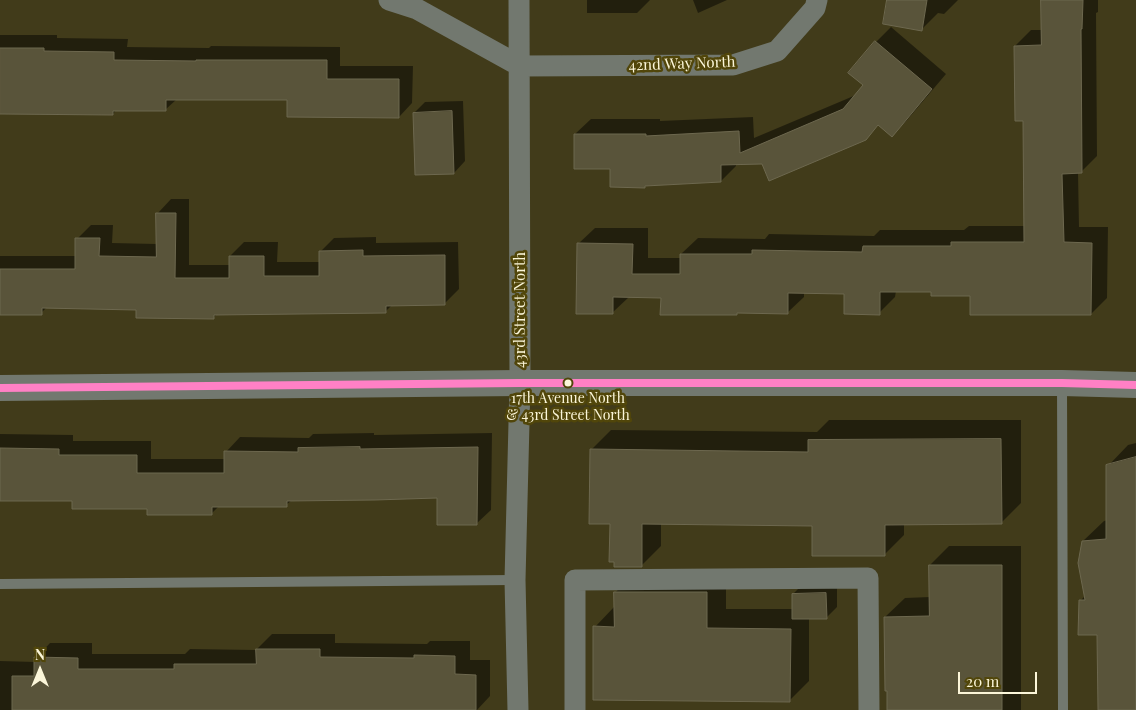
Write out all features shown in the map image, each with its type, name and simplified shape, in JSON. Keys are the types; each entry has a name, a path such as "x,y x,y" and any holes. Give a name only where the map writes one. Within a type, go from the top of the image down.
{"street":[{"path":"389,0 416,9 520,66"},
{"name":"43rd Street North","path":"518,710 514,580 520,383 519,0"},
{"name":"42nd Way North","path":"520,66 733,65 778,51 815,8 817,0"},
{"path":"0,388 520,383 1062,383 1136,385"},
{"path":"575,710 575,580 868,578 869,710"}],"lane":[{"path":"1062,383 1063,710"},
{"path":"0,584 514,580"}],"building":[{"path":"887,0 927,0 922,31 883,24"},
{"path":"1041,0 1083,0 1081,29 1082,173 1062,174 1064,242 1092,243 1091,315 970,315 970,296 931,296 931,292 880,292 880,315 844,314 844,294 788,293 788,314 660,315 661,298 613,297 613,314 576,314 577,243 633,244 632,274 680,274 680,254 752,254 752,250 862,252 863,246 951,246 951,242 1024,242 1023,121 1015,121 1014,46 1041,45"},
{"path":"875,41 932,89 892,137 878,125 866,140 769,181 762,164 721,165 721,182 645,186 645,188 610,187 610,169 574,169 574,134 646,134 646,136 739,131 740,153 843,109 863,85 848,73"},
{"path":"0,48 44,48 44,51 114,52 114,60 327,60 327,79 399,79 399,118 287,117 287,100 166,100 166,111 113,111 113,115 0,114"},
{"path":"452,111 454,174 415,175 413,113"},
{"path":"156,213 176,213 175,278 229,278 229,256 264,256 264,276 319,276 319,251 363,250 363,256 445,255 445,305 386,306 386,313 214,315 214,319 136,318 136,310 42,308 42,315 0,315 0,269 75,269 75,238 100,238 99,256 156,257"},
{"path":"1001,439 1002,524 885,525 885,556 812,556 812,526 642,524 642,567 614,567 614,562 609,562 610,524 589,524 590,449 808,452 808,440"},
{"path":"360,447 360,449 478,447 477,525 437,525 437,498 287,501 287,507 212,507 212,515 147,515 147,509 72,509 72,501 0,501 0,448 59,449 59,455 137,455 137,473 224,473 224,451 298,452 298,448"},
{"path":"1136,457 1136,710 1098,710 1097,635 1078,635 1079,600 1085,600 1078,563 1082,541 1106,539 1106,465"},
{"path":"929,565 1002,565 1002,710 887,710 884,617 929,616"},
{"path":"614,592 707,592 707,628 791,629 790,702 593,700 593,626 614,627"},
{"path":"826,593 827,619 792,619 792,594"},
{"path":"256,649 320,649 320,657 414,658 414,655 455,656 455,674 476,675 476,710 12,710 12,676 34,676 34,657 78,658 78,669 174,669 174,664 256,664"}],"transit line":[{"name":"20","path":"0,388 520,383 1062,383 1136,385"}],"place":[{"name":"17th Avenue North & 43rd Street North","path":"568,383"}]}
